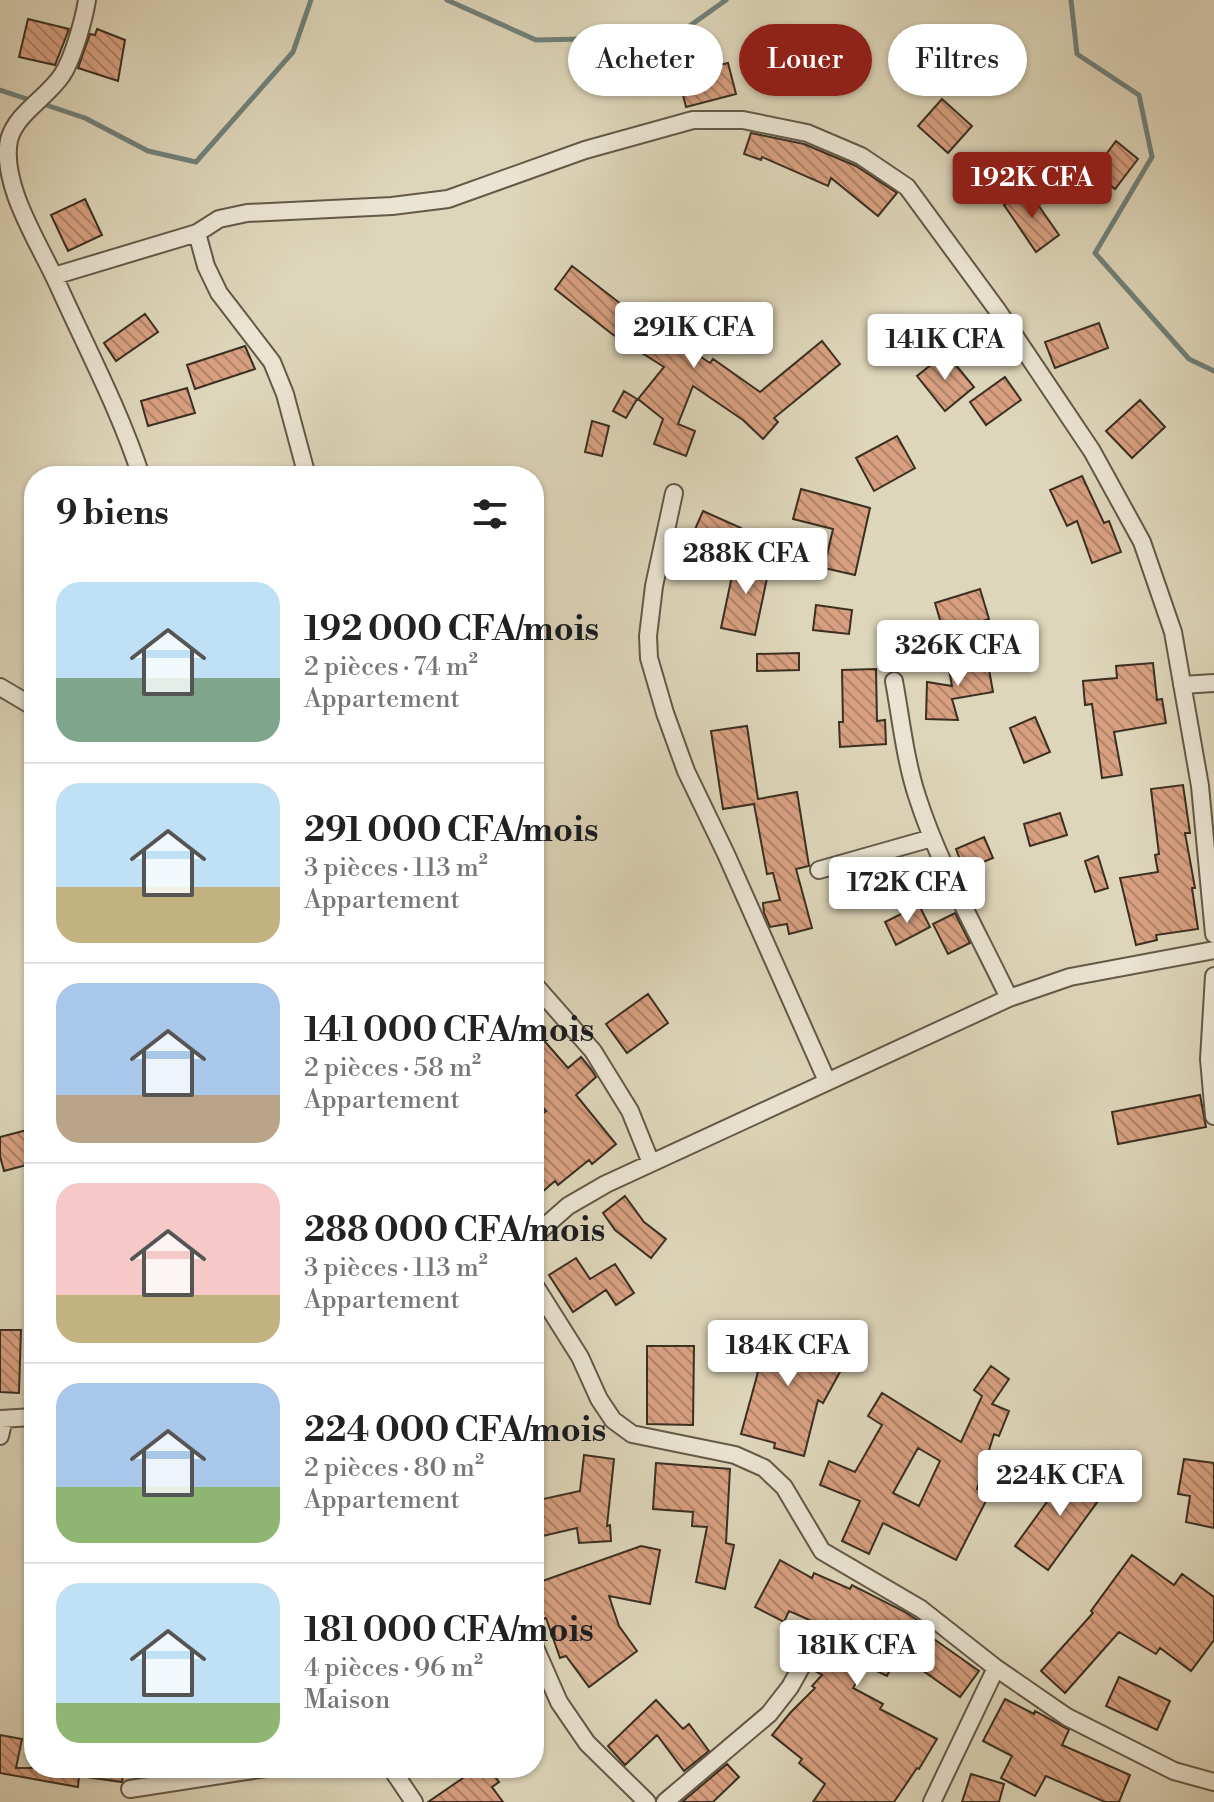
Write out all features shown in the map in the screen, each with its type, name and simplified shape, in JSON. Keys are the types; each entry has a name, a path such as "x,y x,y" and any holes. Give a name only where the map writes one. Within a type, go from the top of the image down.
{"street":[{"path":"87,0 63,74 14,128 8,142 9,172 25,222 54,276 112,401 137,466"},
{"path":"54,276 197,233 219,219 247,213 392,206 448,199 585,150 693,120 743,120 807,133 861,156 907,187 998,311 1092,451 1142,542 1173,632 1200,786 1214,934"},
{"path":"197,233 206,266 219,293 272,362 285,394 304,466"},
{"path":"674,493 654,586 648,636 649,658 686,771 827,1081"},
{"path":"894,681 907,759 932,838 1009,998"},
{"path":"1182,685 1214,683"},
{"path":"0,687 24,701"},
{"path":"819,870 932,838"},
{"path":"544,1227 568,1206 651,1163 1009,998 1070,977 1214,950"},
{"path":"1214,976 1209,1059 1214,1116"},
{"path":"544,995 593,1051 630,1111 651,1163"},
{"path":"544,1300 580,1357 599,1399 613,1420 632,1434 735,1455 764,1468 784,1487 822,1551 921,1609 996,1668 1067,1717 1174,1771 1214,1782"},
{"path":"1,1425 24,1419"},
{"path":"665,1802 769,1714 790,1687 809,1653"},
{"path":"544,1668 559,1702 587,1743 647,1802"},
{"path":"932,1802 996,1668"},
{"path":"130,1789 201,1778"},
{"path":"398,1778 414,1802"}],"building":[{"path":"28,19 69,29 55,65 19,57"},
{"path":"97,29 125,40 118,81 78,68 90,34 95,35"},
{"path":"728,63 736,94 686,107 683,96 723,96 723,64"},
{"path":"942,99 972,126 948,153 918,126"},
{"path":"751,133 804,144 856,166 897,193 878,216 831,178 828,186 762,157 761,160 744,154"},
{"path":"1116,141 1138,159 1115,189 1093,172"},
{"path":"1027,189 1059,235 1036,252 1004,205"},
{"path":"85,199 102,235 68,251 51,215"},
{"path":"572,266 639,318 710,363 713,359 760,392 822,341 840,364 774,418 778,422 763,439 743,420 693,386 678,424 695,431 686,456 654,444 663,419 638,399 664,367 612,334 555,289"},
{"path":"145,314 158,332 116,361 104,343"},
{"path":"1099,323 1108,348 1055,368 1045,342"},
{"path":"245,346 255,369 195,389 187,365"},
{"path":"946,353 974,387 945,411 917,376"},
{"path":"1005,377 1021,400 986,425 970,402"},
{"path":"187,388 195,413 148,426 141,401"},
{"path":"624,391 637,399 626,418 613,411"},
{"path":"1140,400 1165,427 1132,458 1106,431"},
{"path":"592,421 609,426 602,456 585,452"},
{"path":"897,436 915,468 874,491 856,458"},
{"path":"1082,476 1104,523 1109,521 1121,552 1092,563 1077,521 1067,526 1050,490"},
{"path":"801,489 870,508 855,575 824,568 833,529 793,519"},
{"path":"703,511 741,528 727,560 689,543"},
{"path":"736,557 770,564 755,635 721,628"},
{"path":"980,589 989,619 944,633 935,603"},
{"path":"816,605 852,610 849,634 813,630"},
{"path":"799,653 799,670 757,671 757,654"},
{"path":"987,658 993,692 952,699 958,720 926,719 927,682 952,686 948,664"},
{"path":"1153,663 1157,700 1162,699 1166,723 1114,732 1122,775 1102,778 1092,704 1085,705 1083,681 1117,678 1116,666"},
{"path":"876,669 877,721 885,720 886,744 840,747 842,670"},
{"path":"1035,717 1050,752 1024,763 1010,728"},
{"path":"747,726 758,799 797,792 809,866 796,869 812,928 789,934 787,924 770,927 763,903 780,900 773,873 767,874 754,804 723,809 711,731"},
{"path":"1183,785 1190,833 1185,833 1195,888 1192,888 1198,929 1156,935 1157,940 1136,945 1120,878 1158,872 1155,855 1159,854 1151,789"},
{"path":"1060,813 1067,835 1030,846 1024,824"},
{"path":"984,837 993,858 964,870 956,849"},
{"path":"1098,856 1108,888 1095,892 1085,861"},
{"path":"919,905 930,927 896,945 885,922"},
{"path":"955,913 970,943 948,954 933,924"},
{"path":"648,994 668,1023 627,1053 606,1024"},
{"path":"544,1040 568,1068 581,1057 591,1069 596,1077 576,1095 616,1144 592,1164 589,1160 558,1185 555,1181 544,1190 544,1112"},
{"path":"1200,1095 1206,1127 1118,1144 1112,1112"},
{"path":"24,1131 24,1166 4,1171 0,1137"},
{"path":"625,1196 644,1222 666,1239 651,1258 615,1230 603,1213"},
{"path":"576,1258 590,1279 615,1264 634,1293 616,1305 606,1290 573,1312 549,1275"},
{"path":"0,1330 21,1330 19,1393 0,1392"},
{"path":"818,1330 854,1346 844,1371 841,1370 823,1403 818,1400 804,1456 774,1448 775,1443 741,1434 758,1372 725,1360 734,1333 782,1350 804,1362"},
{"path":"647,1346 694,1346 693,1425 647,1424"},
{"path":"991,1366 1009,1379 992,1404 1009,1411 999,1436 994,1434 977,1489 989,1495 956,1560 883,1523 869,1554 842,1541 860,1501 820,1485 829,1461 855,1472 882,1425 868,1416 882,1393 961,1442 982,1396 974,1390","holes":["918,1448 940,1461 919,1506 893,1493"]},
{"path":"584,1455 614,1459 607,1526 610,1525 611,1541 579,1543 577,1528 544,1536 544,1499 580,1491"},
{"path":"1184,1459 1214,1463 1214,1528 1186,1522 1190,1496 1178,1494"},
{"path":"656,1463 730,1469 726,1543 734,1545 725,1589 696,1582 707,1527 692,1526 693,1512 653,1509"},
{"path":"1073,1466 1106,1490 1048,1570 1015,1546"},
{"path":"641,1546 660,1550 650,1604 609,1596 619,1626 637,1651 589,1687 566,1656 560,1658 544,1619 544,1580"},
{"path":"1132,1555 1174,1585 1182,1574 1214,1597 1214,1640 1191,1671 1160,1648 1156,1654 1119,1632 1065,1693 1041,1671 1093,1613 1091,1611"},
{"path":"780,1560 812,1578 814,1573 850,1589 852,1585 905,1612 917,1620 914,1625 979,1671 960,1697 898,1653 887,1676 866,1666 853,1688 883,1704 880,1709 937,1739 894,1802 813,1802 825,1784 799,1763 802,1759 772,1735 815,1688 812,1686 822,1675 815,1671 835,1631 789,1611 784,1622 755,1607"},
{"path":"1119,1677 1170,1701 1157,1730 1106,1706"},
{"path":"1005,1699 1069,1730 1062,1745 1130,1775 1119,1802 1105,1802 1046,1776 1035,1796 1001,1778 1012,1756 983,1741"},
{"path":"656,1700 683,1729 689,1724 709,1751 684,1771 657,1735 625,1765 608,1746"},
{"path":"0,1735 22,1739 16,1768 24,1768 24,1777 0,1773"},
{"path":"727,1764 739,1777 713,1802 682,1802"},
{"path":"971,1774 1004,1784 999,1802 962,1802"},
{"path":"28,1778 79,1778 78,1787"},
{"path":"93,1778 123,1778 122,1782"},
{"path":"463,1778 496,1778 499,1782 492,1787 503,1802 428,1802"}],"waterway":[{"path":"43,104 85,118 148,151 196,162 293,52 311,0"},
{"path":"447,0 536,40 627,38 642,60 726,0"},
{"path":"1071,0 1077,54 1139,95 1152,157 1095,253 1189,359 1214,371"},
{"path":"0,90 33,101"}]}
